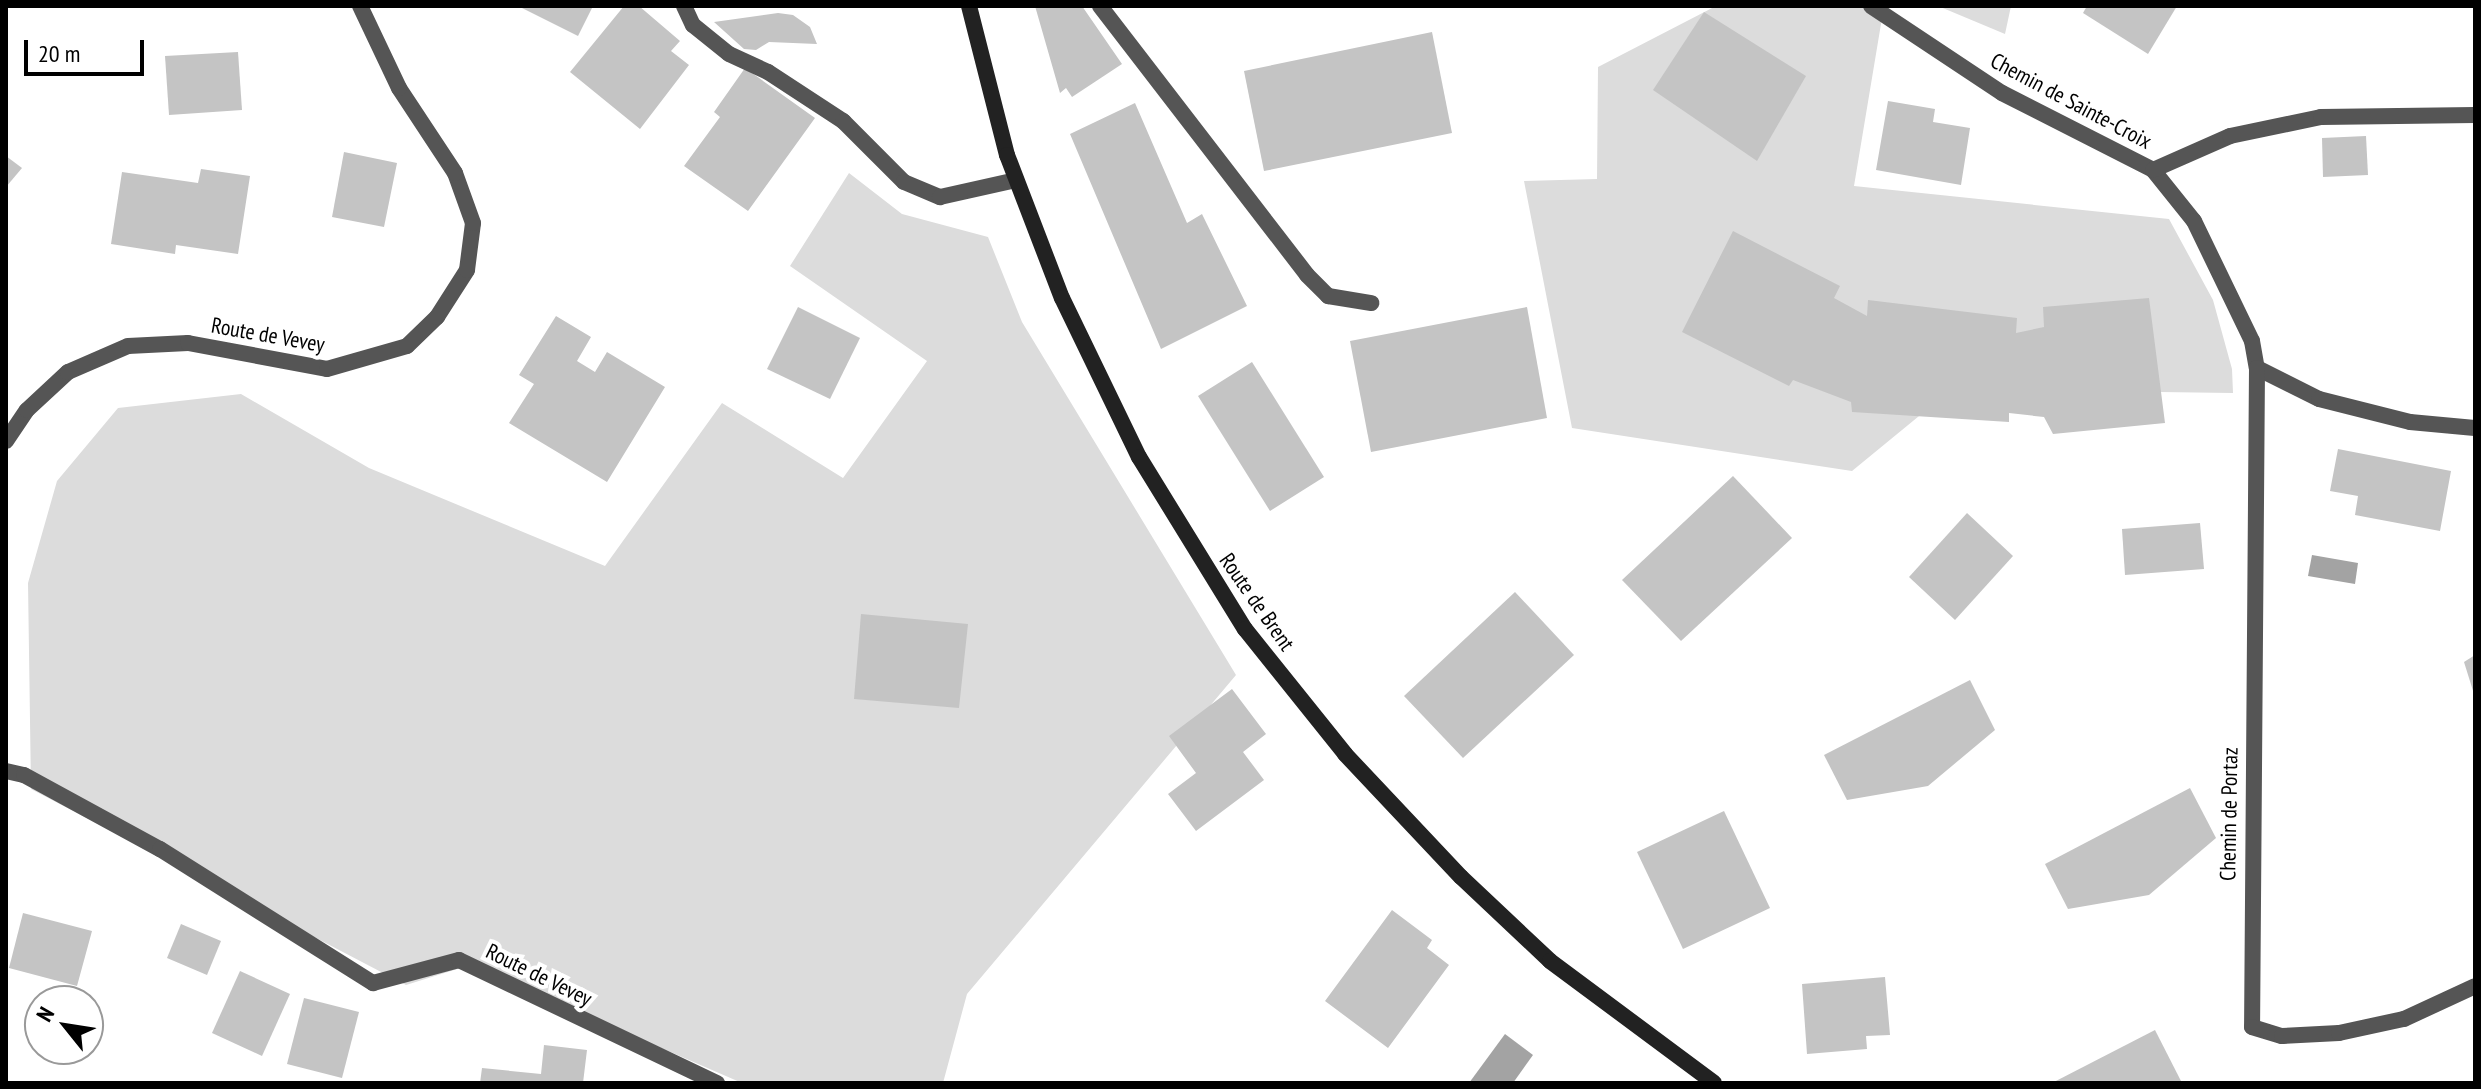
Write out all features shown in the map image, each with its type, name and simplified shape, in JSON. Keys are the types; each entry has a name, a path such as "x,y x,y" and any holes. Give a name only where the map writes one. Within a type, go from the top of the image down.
{"main road":[{"name":"Route de Brent","path":"969,6 1016,180 1093,367 1168,507 1245,629 1345,754 1461,877 1550,961 1714,1083"}],"street":[{"name":"Route de Vevey","path":"6,441 27,410 68,372 128,346 188,343 327,369 407,346 437,317 467,270 473,223 455,173 399,88 360,6"},
{"path":"684,6 693,25 729,54 768,72 843,121 904,182 940,197 1016,180"},
{"path":"1100,6 1307,275 1328,296 1371,303"},
{"name":"Chemin de Sainte-Croix","path":"1871,6 2002,93 2153,170 2194,221 2252,341 2257,368"},
{"path":"2153,170 2230,136 2321,117 2475,115"},
{"path":"2257,368 2319,399 2410,422 2475,428"},
{"name":"Chemin de Portaz","path":"2257,368 2252,1027 2282,1036 2339,1033 2404,1019 2475,986"},
{"name":"Route de Vevey","path":"6,771 24,775 160,849 373,983 459,960 717,1083"}],"shaded area":[{"path":"1716,6 1884,6 1854,186 2169,219 2213,300 2232,369 2233,393 1952,389 1852,471 1572,428 1524,181 1597,179 1598,67"},
{"path":"1938,6 2011,6 2005,34"},
{"path":"849,173 902,214 988,237 1022,322 1236,675 967,994 943,1083 742,1083 470,965 406,985 31,789 28,583 57,481 118,408 241,394 369,468 605,566 722,403 843,478 927,361 790,266"},
{"path":"2312,555 2358,563 2355,584 2308,576"},
{"path":"1505,1034 1533,1055 1513,1083 1469,1083"}],"building":[{"path":"518,6 593,6 578,36"},
{"path":"624,6 639,6 680,41 671,51 689,65 640,129 570,72"},
{"path":"1035,6 1082,6 1122,64 1072,97 1066,88 1060,93"},
{"path":"2087,6 2177,6 2148,54 2083,13"},
{"path":"1704,12 1806,76 1757,161 1653,90"},
{"path":"778,13 793,15 810,27 817,44 769,42 756,50 744,49 714,22"},
{"path":"1432,32 1452,133 1264,171 1244,71"},
{"path":"238,52 242,110 169,115 165,56"},
{"path":"745,68 815,118 748,211 684,166 720,117 714,112"},
{"path":"1888,101 1935,109 1933,122 1970,128 1961,185 1876,170"},
{"path":"1135,103 1187,223 1202,214 1247,306 1161,349 1070,134"},
{"path":"2366,136 2368,175 2323,177 2322,138"},
{"path":"344,152 397,163 384,227 332,217"},
{"path":"6,156 22,168 6,187"},
{"path":"201,169 250,176 238,254 176,245 175,254 111,244 122,172 198,183"},
{"path":"1733,231 1840,286 1834,298 1867,316 1868,300 2017,318 2016,333 2044,327 2043,307 2149,298 2165,423 2053,434 2044,417 2009,413 2009,422 1852,412 1851,402 1793,380 1789,386 1682,332"},
{"path":"798,307 860,338 830,399 767,369"},
{"path":"1527,307 1547,418 1371,452 1350,341"},
{"path":"556,316 591,337 577,361 595,372 607,352 665,387 607,482 509,423 534,384 519,375"},
{"path":"1252,362 1324,477 1270,511 1198,396"},
{"path":"2338,449 2451,471 2440,531 2355,515 2358,496 2330,491"},
{"path":"1733,476 1792,538 1681,641 1622,580"},
{"path":"1967,513 2013,556 1955,620 1909,577"},
{"path":"2200,523 2204,569 2125,575 2122,529"},
{"path":"1515,592 1574,655 1463,758 1404,696"},
{"path":"861,614 968,624 959,708 854,699"},
{"path":"2475,655 2475,694 2474,694 2464,662"},
{"path":"1970,680 1995,730 1928,786 1847,800 1824,755"},
{"path":"1232,689 1266,734 1243,752 1264,780 1196,831 1168,794 1196,773 1169,736"},
{"path":"2190,788 2216,838 2149,895 2068,909 2045,864"},
{"path":"1724,811 1770,908 1683,949 1637,852"},
{"path":"1392,910 1432,940 1427,948 1449,965 1388,1048 1325,1001"},
{"path":"23,913 92,931 77,985 9,968"},
{"path":"181,924 221,941 207,975 167,958"},
{"path":"240,971 290,994 262,1056 212,1033"},
{"path":"1885,977 1890,1035 1866,1036 1867,1049 1807,1054 1802,984"},
{"path":"304,998 359,1012 342,1078 287,1064"},
{"path":"2155,1030 2182,1083 2052,1083"},
{"path":"544,1045 587,1050 583,1083 480,1083 482,1068 541,1074"}]}
